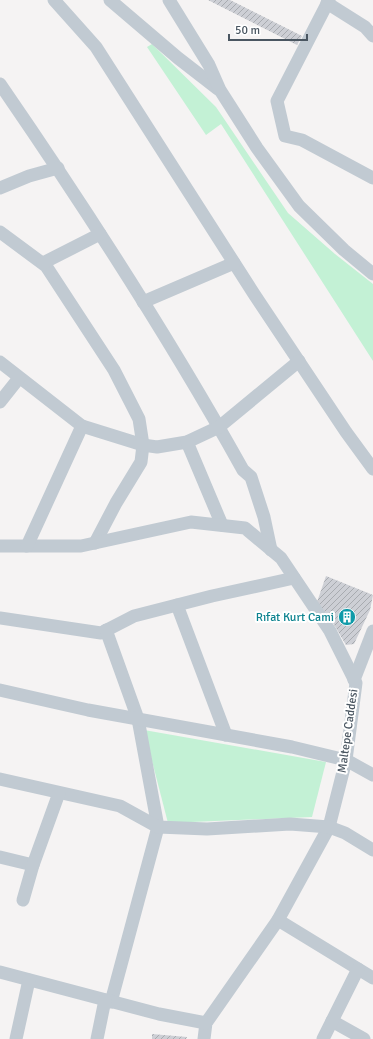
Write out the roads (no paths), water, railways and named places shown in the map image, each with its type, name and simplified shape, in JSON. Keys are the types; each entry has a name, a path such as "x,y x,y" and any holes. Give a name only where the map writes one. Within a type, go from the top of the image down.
{"street":[{"path":"54,0 96,47 234,263 299,362 373,469"},
{"path":"110,0 178,58 220,90"},
{"path":"170,0 209,65 220,90 257,148 299,206 344,250 373,274"},
{"path":"373,36 365,27 328,2 277,101 285,136 302,140 373,178"},
{"path":"0,84 5,100 58,168 186,371 243,470 251,477 264,517 271,550"},
{"path":"0,188 29,176 58,168"},
{"path":"0,232 46,266 114,370 139,419 143,445 141,462 95,542"},
{"path":"43,264 100,234"},
{"path":"143,302 234,263"},
{"path":"0,362 82,426 143,445 157,447 187,442 219,427 299,362"},
{"path":"0,402 19,378"},
{"path":"27,546 82,426"},
{"path":"187,442 222,525"},
{"name":"Maltepe Caddesi","path":"0,546 81,546 191,522 245,528 281,558 330,631 356,683 346,760 329,828 278,920 206,1023 204,1039"},
{"path":"0,618 101,632 134,616 294,578"},
{"path":"177,605 226,735"},
{"path":"97,1039 158,827 138,719 106,630"},
{"path":"354,680 373,632"},
{"path":"0,690 88,710 292,747 346,760 373,775"},
{"path":"0,779 120,806 158,827 207,829 290,824 329,828 345,832 373,850"},
{"path":"23,900 33,865 59,792"},
{"path":"0,857 33,865"},
{"path":"278,920 373,978"},
{"path":"323,1039 358,970"},
{"path":"0,972 159,1014 206,1023"},
{"path":"16,1039 29,980"},
{"path":"332,1021 364,1039"}],"place":[{"name":"Rıfat Kurt Cami","path":"347,617"}]}
